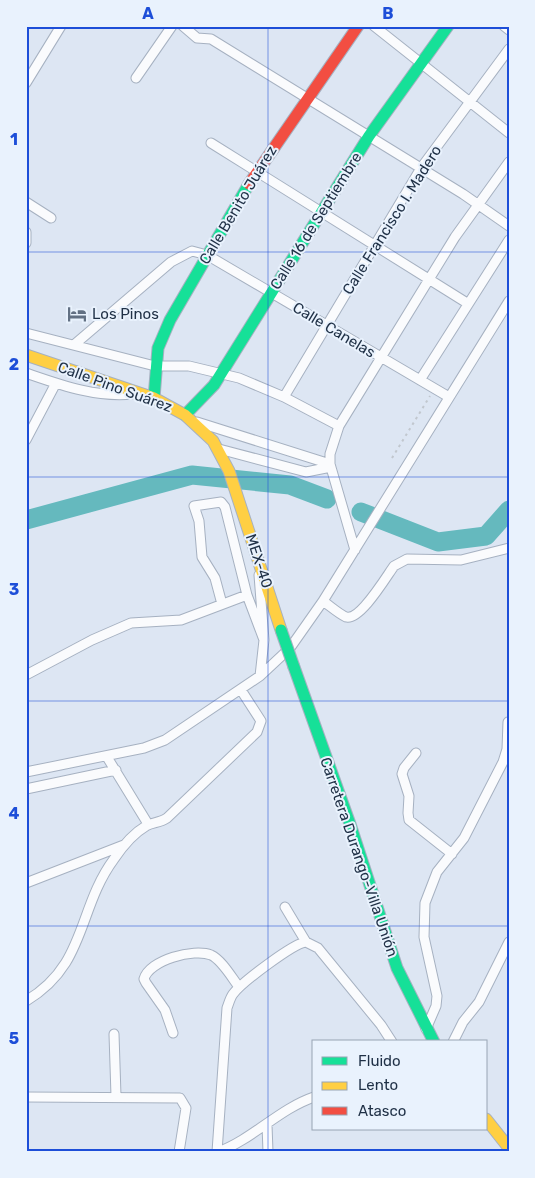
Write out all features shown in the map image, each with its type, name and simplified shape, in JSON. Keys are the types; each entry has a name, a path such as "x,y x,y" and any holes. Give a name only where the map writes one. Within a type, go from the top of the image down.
{"street":[{"path":"26,82 61,26"},
{"path":"136,78 172,26"},
{"path":"183,26 194,37 211,39 306,97 479,204 509,226"},
{"name":"Calle Benito Juárez","path":"154,398 155,366 161,338 256,171 306,97 358,26"},
{"path":"374,26 509,133"},
{"name":"Calle 16 de Septiembre","path":"185,415 207,394 369,136 448,26"},
{"path":"504,26 509,30"},
{"name":"Calle Francisco I. Madero","path":"284,397 421,168 509,48"},
{"path":"211,143 467,303"},
{"path":"354,550 330,464 339,426 428,280 509,162"},
{"path":"26,202 51,218"},
{"path":"26,232 26,243"},
{"path":"420,380 467,303 509,240"},
{"path":"74,344 170,262 192,251 207,255"},
{"name":"Calle Canelas","path":"207,255 449,396"},
{"path":"26,772 144,748 166,740 260,676 290,648 323,601 509,301"},
{"path":"26,333 55,342 74,344 155,366 189,366 221,373 284,397 339,426"},
{"name":"Calle Pino Suárez","path":"26,355 154,398 195,422 219,449"},
{"path":"26,373 56,383 107,395 138,393"},
{"path":"26,440 56,383"},
{"path":"195,422 330,464"},
{"path":"219,449 306,472 326,468 330,464"},
{"name":"MEX-40","path":"219,449 237,492 294,668"},
{"path":"222,604 216,578 202,557 200,521 194,506 221,502 226,507 247,595 264,640"},
{"path":"323,601 346,617 352,617 361,611 394,566 400,562 407,559 461,560 509,548"},
{"path":"260,676 264,640 259,586 261,567"},
{"path":"26,675 92,640 131,623 181,620 247,595"},
{"name":"Carretera Durango-Villa Unión","path":"294,668 350,824 386,940 408,994 433,1040"},
{"path":"29,998 57,978 64,968 100,882 115,857 148,824 161,822 167,818 258,732 261,722 241,690"},
{"path":"426,1029 436,1006 437,996 424,937 423,914 433,881 464,838 503,762 507,749 508,722"},
{"path":"416,753 404,768 402,774 409,796 409,820 452,854"},
{"path":"107,756 148,824"},
{"path":"40,770 44,785"},
{"path":"26,789 116,770"},
{"path":"26,883 127,844"},
{"path":"285,907 306,942 318,948 385,1030 391,1040"},
{"path":"306,942 294,946 239,987 230,1000 227,1008 218,1152 243,1141 302,1102 312,1098"},
{"path":"454,1040 463,1022 479,1002 509,942"},
{"path":"173,1033 165,1010 144,978 149,970 174,957 205,953 217,959 239,987"},
{"path":"114,1034 116,1096"},
{"path":"26,1097 173,1096 180,1098 184,1102 186,1111 179,1152"},
{"path":"488,1122 509,1148"},
{"path":"267,1125 268,1152"}],"path":[{"path":"392,458 434,388"}],"waterway":[{"path":"26,520 192,475 290,485 327,499"},
{"path":"361,512 438,542 486,536 509,510"}],"traffic: fast":[{"path":"185,415 214,385 369,136 448,26"},
{"path":"154,398 158,348 170,320 249,184"},
{"path":"281,630 294,667"},
{"path":"294,667 350,824 397,968 433,1040"}],"traffic: slow":[{"path":"26,355 154,398 185,415 213,441 229,471 281,630"},
{"path":"488,1122 509,1148"}],"traffic: jam":[{"path":"249,184 358,26"}],"place":[{"name":"Los Pinos","path":"77,314"}]}
